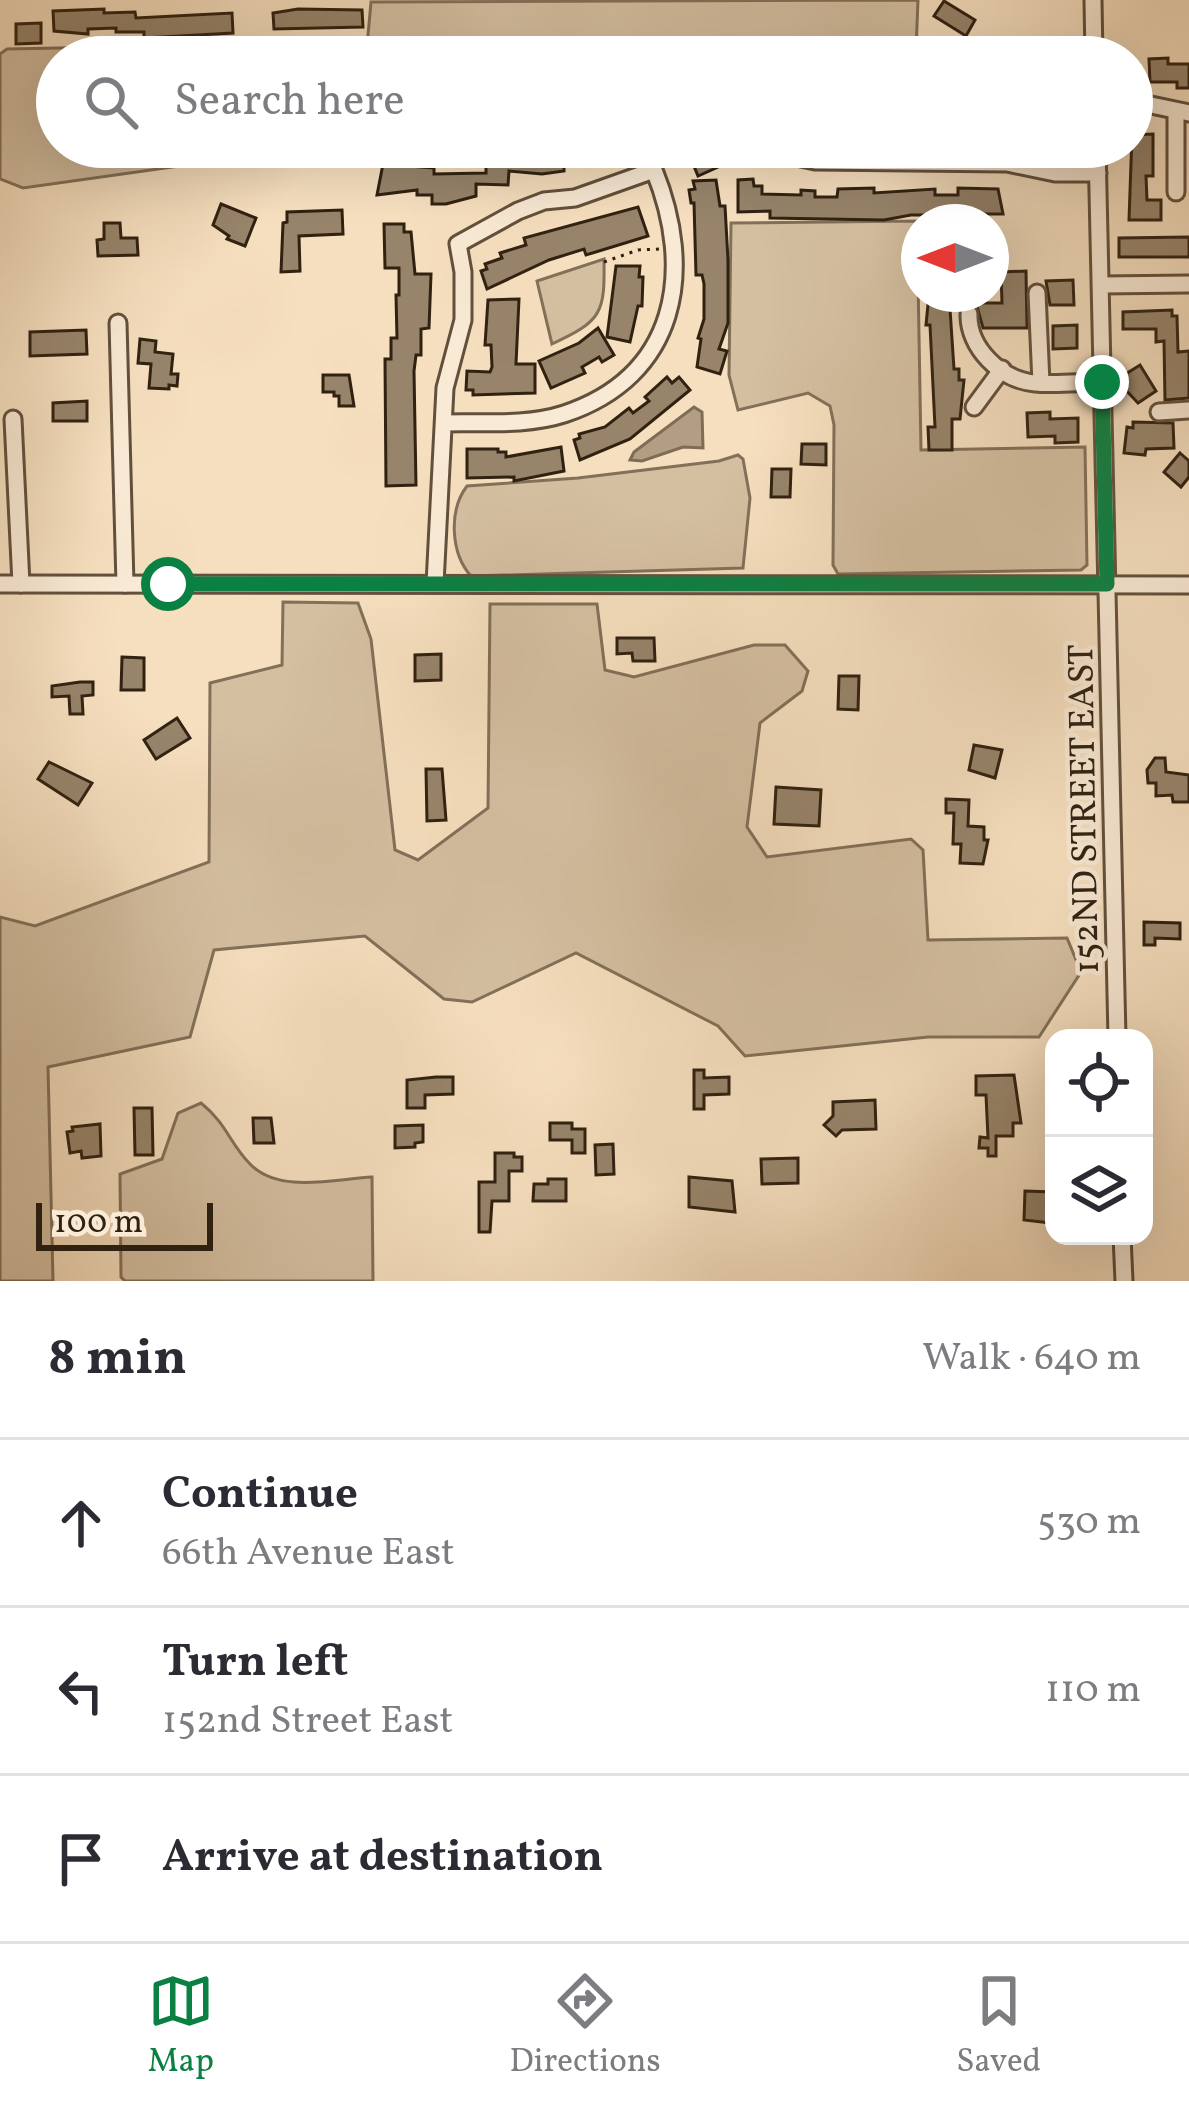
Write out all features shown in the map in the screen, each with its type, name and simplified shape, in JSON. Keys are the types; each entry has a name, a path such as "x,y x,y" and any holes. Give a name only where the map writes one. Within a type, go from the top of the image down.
{"street":[{"path":"1093,0 1094,36"},
{"path":"1153,106 1183,113 1176,192"},
{"path":"1030,168 1098,173"},
{"name":"152ND STREET EAST","path":"1098,168 1117,1029"},
{"path":"435,584 444,423 447,374 463,320 464,272 458,244 544,201 575,198 654,170 665,198 672,248 672,304 668,323 650,354 604,394 562,415 444,423"},
{"path":"1101,286 1189,284"},
{"path":"1037,293 1041,383"},
{"path":"969,314 969,333 976,346 1002,369 1025,381 1102,382"},
{"path":"118,323 124,584"},
{"path":"974,407 1002,369"},
{"path":"1159,412 1189,410"},
{"path":"13,419 21,584"},
{"path":"0,584 1189,584"},
{"path":"1122,1245 1124,1281"}],"path":[{"path":"604,262 638,250 672,248"}],"shaded area":[{"path":"918,0 917,36 368,36 371,2"},
{"path":"36,48 36,168 165,168 23,188 0,179 0,54 7,49"},
{"path":"901,221 901,312 919,312 921,450 1085,447 1087,565 1081,570 838,574 833,565 834,425 830,406 808,393 738,410 729,375 731,223"},
{"path":"604,259 597,313 581,329 552,344 537,281"},
{"path":"694,407 702,412 703,448 683,447 642,461 630,460 634,452"},
{"path":"738,455 743,459 750,498 743,568 471,576 459,556 455,520 467,486 578,478"},
{"path":"283,602 358,603 371,639 395,850 418,860 488,808 490,604 597,604 605,670 634,677 754,645 785,645 808,671 802,691 760,723 747,827 767,857 911,839 923,850 928,940 1067,938 1081,972 1039,1037 928,1037 745,1056 718,1026 576,953 472,1002 444,999 365,936 214,950 190,1037 48,1067 53,1281 0,1281 0,917 35,926 209,862 210,683 282,665"},
{"path":"201,1103 262,1173 291,1182 372,1177 373,1281 125,1281 121,1277 120,1174 162,1159 178,1113"}],"building":[{"path":"944,1 975,20 966,36 934,16"},
{"path":"104,9 104,13 135,12 136,18 232,13 233,33 144,36 144,32 116,32 116,28 88,29 88,34 54,31 53,11"},
{"path":"362,10 363,27 274,29 273,13"},
{"path":"41,23 41,36 36,36 36,43 16,44 16,24"},
{"path":"1153,59 1189,64 1189,88 1177,88 1177,82 1153,82"},
{"path":"382,168 486,173 486,168 564,168 542,174 509,171 508,185 476,184 476,196 446,204 432,204 432,195 417,195 417,190 377,195"},
{"path":"1131,168 1153,168 1153,176 1146,176 1147,200 1161,200 1161,220 1129,220"},
{"path":"753,179 754,186 762,186 762,194 801,195 801,190 815,191 815,197 837,197 838,189 874,188 874,193 935,189 935,195 958,195 958,188 998,189 1001,204 901,204 901,217 884,220 770,218 770,211 738,212 738,180"},
{"path":"716,180 720,206 725,206 728,260 728,323 719,349 727,351 720,374 697,367 704,284 702,275 696,275 694,203 689,190 695,189 693,181"},
{"path":"221,204 256,218 245,246 227,239 213,225"},
{"path":"638,207 648,236 586,255 584,249 549,260 487,289 481,271 487,269 485,264 502,258 500,253 526,245 524,238"},
{"path":"342,210 343,234 299,236 300,271 281,272 287,212"},
{"path":"104,223 120,223 121,238 137,238 138,255 98,256 97,240 104,239"},
{"path":"384,224 404,224 404,232 411,232 415,274 431,274 429,328 421,329 421,355 416,355 414,371 416,485 386,486 385,359 391,359 391,338 397,338 399,268 385,268"},
{"path":"1189,237 1189,257 1119,257 1119,238"},
{"path":"616,266 640,266 639,277 643,277 642,306 638,306 630,342 607,337"},
{"path":"1026,271 1027,328 983,328 979,312 1009,312 1009,272"},
{"path":"1073,280 1074,305 1050,305 1046,281"},
{"path":"519,299 516,364 535,364 535,393 473,395 473,390 466,390 467,371 490,372 492,367 491,345 485,345 488,300"},
{"path":"1172,310 1172,316 1177,316 1178,352 1189,351 1189,398 1165,400 1164,341 1156,342 1156,329 1123,329 1123,312"},
{"path":"927,312 950,312 954,369 959,369 959,380 964,380 960,419 952,419 952,450 929,450 928,427 935,427 930,325 926,325"},
{"path":"1077,325 1077,348 1053,349 1053,326"},
{"path":"598,328 614,355 602,362 599,357 582,367 585,373 551,388 539,361 579,343"},
{"path":"86,330 87,354 30,356 30,332"},
{"path":"140,339 156,341 155,352 173,354 171,374 178,374 177,386 149,388 151,364 138,363"},
{"path":"1140,365 1156,391 1138,403 1122,386 1126,384 1121,377"},
{"path":"323,375 349,375 354,406 339,406 339,396 323,392"},
{"path":"667,377 672,383 679,377 690,390 630,439 580,460 574,440 579,434 605,427 629,408 633,413"},
{"path":"87,401 87,421 53,421 53,403"},
{"path":"1050,412 1050,419 1078,418 1078,442 1055,443 1055,436 1028,437 1027,413"},
{"path":"1133,422 1173,423 1174,448 1146,449 1145,455 1124,453 1127,427 1133,428"},
{"path":"802,444 826,444 826,465 801,464"},
{"path":"561,447 564,471 514,481 514,477 467,478 467,449 498,449 506,457"},
{"path":"1180,453 1189,461 1189,477 1181,487 1164,472"},
{"path":"772,469 791,469 790,497 771,497"},
{"path":"617,638 654,638 655,661 633,661 632,653 617,654"},
{"path":"441,654 441,680 415,681 415,655"},
{"path":"122,657 144,658 144,690 121,690"},
{"path":"839,676 859,676 858,710 838,709"},
{"path":"93,682 93,695 82,696 83,714 70,714 69,696 52,697 52,686"},
{"path":"177,718 190,738 156,759 144,740"},
{"path":"974,745 1002,750 995,778 969,770"},
{"path":"1155,758 1165,758 1166,772 1189,775 1189,802 1173,802 1172,795 1156,796 1156,783 1148,783 1147,770"},
{"path":"49,762 92,783 78,805 38,779"},
{"path":"426,769 442,769 446,820 427,821"},
{"path":"776,787 821,790 819,826 774,824"},
{"path":"946,799 969,800 968,826 984,827 984,840 988,840 983,864 960,863 961,844 953,844 954,813 946,813"},
{"path":"1144,922 1180,923 1180,939 1155,938 1155,945 1144,945"},
{"path":"694,1070 704,1070 704,1078 729,1077 729,1094 704,1095 704,1109 694,1109"},
{"path":"1014,1075 1021,1123 1013,1123 1013,1136 996,1136 996,1156 988,1156 988,1148 979,1148 980,1137 988,1138 986,1095 976,1095 976,1076"},
{"path":"453,1077 453,1094 425,1095 425,1108 407,1108 407,1080"},
{"path":"875,1100 876,1129 842,1130 836,1136 824,1125 833,1116 833,1102"},
{"path":"134,1108 152,1108 153,1155 135,1155"},
{"path":"253,1118 271,1118 274,1143 254,1143"},
{"path":"550,1123 572,1123 572,1129 585,1129 585,1153 572,1153 572,1140 550,1140"},
{"path":"100,1124 101,1156 82,1158 81,1151 70,1153 67,1132 72,1127"},
{"path":"423,1125 423,1142 395,1148 395,1126"},
{"path":"613,1144 614,1174 596,1175 595,1145"},
{"path":"495,1153 522,1157 522,1171 509,1171 509,1201 492,1201 490,1232 479,1232 479,1182 495,1182"},
{"path":"798,1158 798,1183 762,1184 761,1159"},
{"path":"689,1177 732,1181 735,1212 689,1207"},
{"path":"548,1179 566,1179 566,1201 533,1201 534,1184 548,1184"},
{"path":"1025,1191 1045,1192 1045,1222 1024,1220"}],"route":[{"path":"168,584 1107,584 1102,382"}]}
